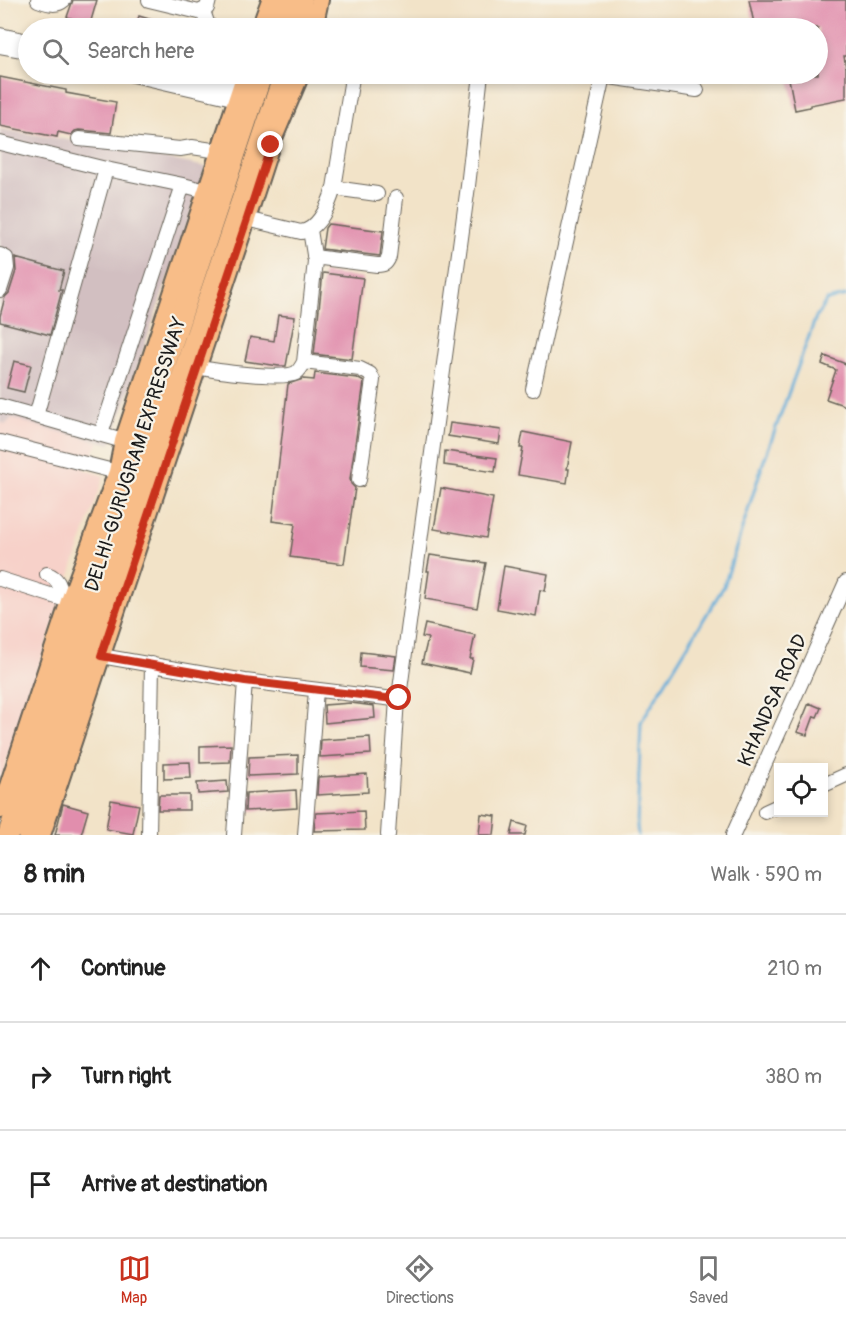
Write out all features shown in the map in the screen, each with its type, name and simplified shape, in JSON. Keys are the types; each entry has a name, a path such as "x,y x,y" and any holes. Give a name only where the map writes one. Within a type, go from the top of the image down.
{"highway":[{"path":"279,18 283,0"},
{"path":"299,18 302,0"},
{"name":"DELHI-GURUGRAM EXPRESSWAY","path":"8,835 259,84"},
{"name":"DELHI-GURUGRAM EXPRESSWAY","path":"28,835 281,84"}],"main road":[{"path":"264,18 270,0"},
{"path":"316,18 320,0"},
{"path":"42,835 271,145 297,84"},
{"path":"0,810 66,600 117,472 123,441 241,86"}],"street":[{"path":"38,0 55,4 64,0"},
{"path":"149,0 195,12 206,5"},
{"path":"0,35 18,38"},
{"path":"0,46 18,49"},
{"path":"222,84 241,86"},
{"path":"247,219 302,232 310,230 320,220 334,188 351,84"},
{"path":"388,835 397,699 400,695 480,84"},
{"path":"533,389 601,84"},
{"path":"657,84 697,90"},
{"path":"79,139 219,151"},
{"path":"0,143 106,170 206,191"},
{"path":"36,416 106,170"},
{"path":"101,434 183,185"},
{"path":"334,188 377,194"},
{"path":"314,257 383,265 389,257 396,198"},
{"path":"197,367 283,376 298,371 304,362 314,257 310,230"},
{"path":"0,255 6,258 7,264 0,290"},
{"path":"304,362 360,369 370,374 373,380 359,480"},
{"path":"0,406 123,441"},
{"path":"0,442 117,472"},
{"path":"47,574 56,579 66,600"},
{"path":"0,579 66,600"},
{"name":"KHANDSA ROAD","path":"733,835 846,582"},
{"path":"101,656 245,681 397,699"},
{"path":"149,835 152,664"},
{"path":"234,835 245,681"},
{"path":"305,835 316,690"},
{"path":"828,783 846,775"},
{"path":"765,812 774,808"}],"shaded area":[{"path":"0,129 106,146 206,167 111,444 12,418 6,424 0,422"},
{"path":"12,418 99,442 84,469 104,476 0,781 0,422 6,424"}],"building":[{"path":"73,0 97,0 92,18 67,17"},
{"path":"749,0 846,0 846,56 844,56 846,98 795,110 790,84 828,84 828,18 753,18"},
{"path":"0,77 18,81 18,84 36,84 66,90 66,93 116,102 111,133 79,130 71,135 58,132 57,137 0,126"},
{"path":"328,224 383,231 380,256 322,249 325,228"},
{"path":"15,258 64,271 59,290 62,290 50,335 0,322 5,297 9,293 16,271"},
{"path":"323,273 363,278 352,359 314,354"},
{"path":"278,315 295,317 286,366 245,361 250,337 274,341"},
{"path":"825,356 846,364 846,406 826,399 836,370 822,364"},
{"path":"14,361 31,365 24,392 7,388"},
{"path":"315,373 357,378 364,382 350,479 355,488 344,564 290,557 295,524 272,521 288,384 303,379 314,380"},
{"path":"450,423 501,430 499,444 448,436"},
{"path":"523,432 572,442 567,483 518,475 523,448 520,448"},
{"path":"445,451 497,458 495,472 444,465"},
{"path":"441,488 493,498 486,538 434,529"},
{"path":"430,555 486,563 477,608 425,599"},
{"path":"504,566 548,574 545,591 540,590 536,616 497,609"},
{"path":"425,624 475,635 470,659 473,659 470,673 422,663 428,638 422,637"},
{"path":"361,652 396,656 394,670 360,667"},
{"path":"351,703 374,706 375,718 325,723 324,705"},
{"path":"809,703 821,708 817,717 814,716 807,735 797,732"},
{"path":"370,737 371,754 320,757 321,740"},
{"path":"231,745 230,762 200,763 200,746"},
{"path":"298,755 298,774 248,776 249,757"},
{"path":"190,762 191,778 164,779 164,763"},
{"path":"367,774 368,792 317,795 318,777"},
{"path":"227,781 228,792 198,794 197,783"},
{"path":"296,790 297,808 245,811 246,793"},
{"path":"159,795 189,795 189,810 158,810"},
{"path":"111,800 139,805 133,834 106,829"},
{"path":"63,804 88,811 81,835 55,835"},
{"path":"364,811 365,830 314,831 316,813"},
{"path":"481,814 496,816 494,835 479,835"},
{"path":"514,822 527,826 525,835 511,835"}],"waterway":[{"path":"638,835 641,722 724,586 762,466 816,317 827,300 846,296"}],"route":[{"path":"271,145 101,656 245,681 399,698"}]}
